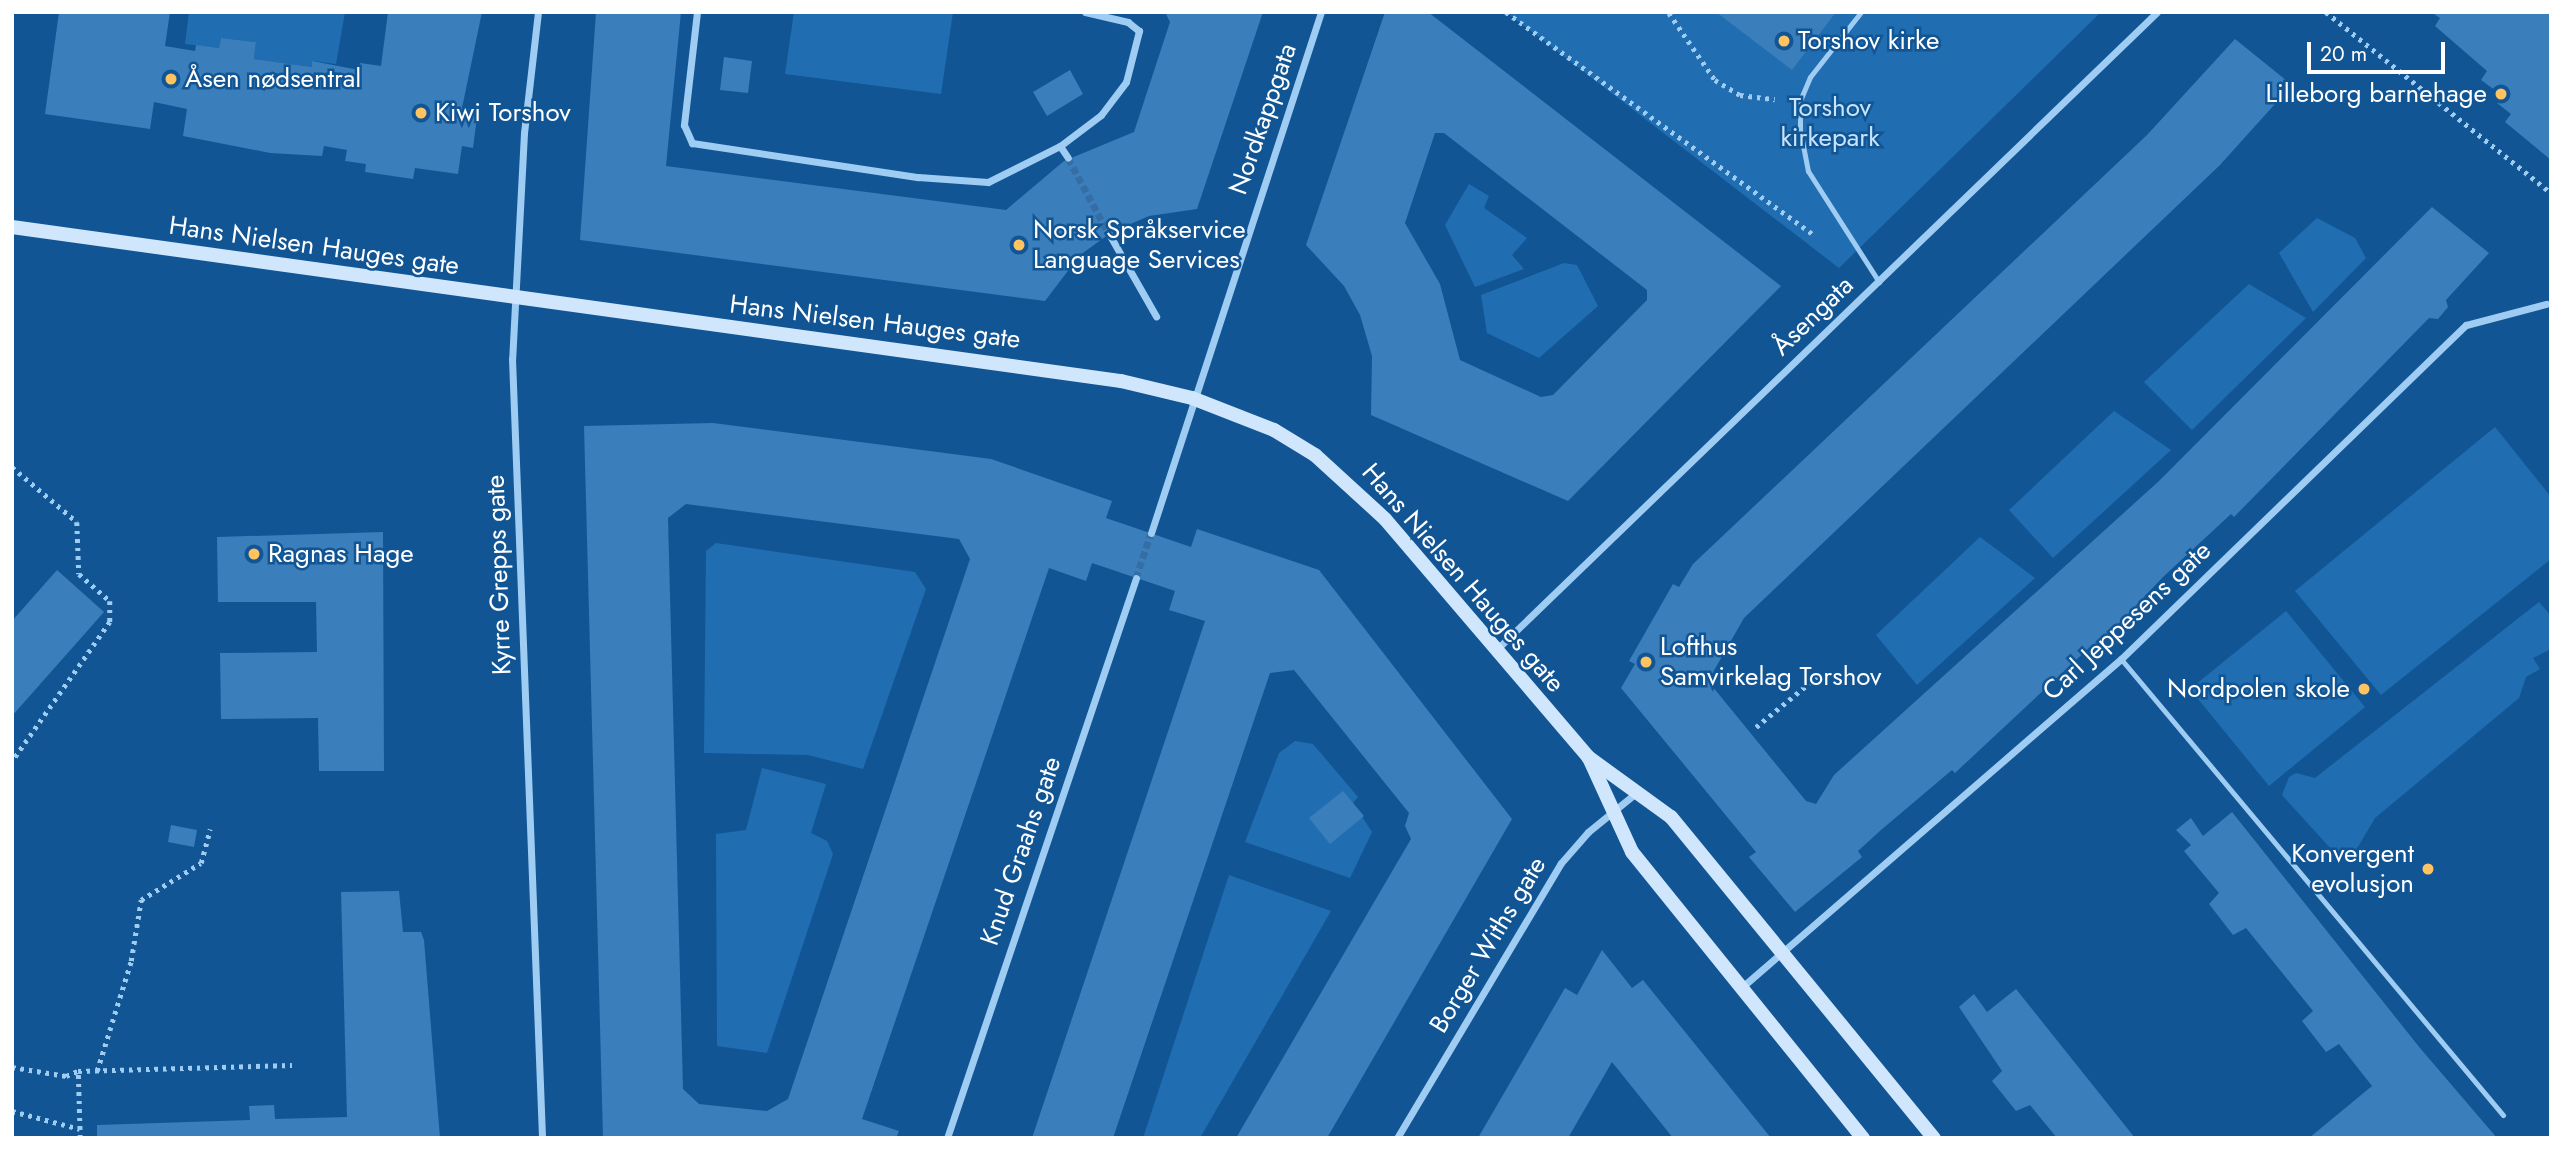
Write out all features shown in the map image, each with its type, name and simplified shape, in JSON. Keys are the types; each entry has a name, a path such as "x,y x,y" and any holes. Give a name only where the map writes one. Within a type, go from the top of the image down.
{"street":[{"name":"Kyrre Grepps gate","path":"538,12 513,300 542,1138"},
{"path":"697,12 684,125 692,143 918,177 988,182 1060,146 1101,115 1126,82 1137,49 1139,31 1128,22 1085,12"},
{"name":"Nordkappgata","path":"1192,398 1321,12"},
{"name":"Åsengata","path":"1497,649 2157,12"},
{"path":"1060,146 1068,158"},
{"name":"Hans Nielsen Hauges gate","path":"12,227 513,300 1047,369 1192,398 1274,430 1351,484 1588,757 1671,817 1934,1138"},
{"path":"1109,234 1156,316"},
{"name":"Carl Jeppesens gate","path":"1741,988 1784,954 2121,659 2466,325 2548,306"},
{"path":"1151,533 1192,398"},
{"name":"Knud Graahs gate","path":"947,1138 1136,578"},
{"name":"Hans Nielsen Hauges gate","path":"1588,757 1632,852 1863,1138"},
{"name":"Borger Withs gate","path":"1397,1138 1561,863 1612,811 1637,792"}],"lane":[{"path":"1861,12 1810,77 1800,101 1808,171 1879,282"},
{"path":"2121,659 2503,1115"}],"path":[{"path":"1506,12 1826,244"},
{"path":"2326,12 2551,193"},
{"path":"1669,13 1715,80 1740,95 1800,101"},
{"path":"12,467 77,522 79,574 110,601 110,622 12,762"},
{"path":"1756,727 1818,677"},
{"path":"97,1071 131,961 141,900 201,863 210,828"},
{"path":"12,1067 66,1076 97,1071 292,1065"},
{"path":"78,1072 80,1138"},
{"path":"12,1111 80,1129"}],"green space":[{"path":"189,12 345,12 336,64 313,61 312,67 254,59 256,42 221,38 219,48 185,44"},
{"path":"794,12 953,12 941,94 785,74"},
{"name":"Torshov kirkepark","path":"1506,12 2101,12 1839,268"},
{"path":"1469,184 1489,196 1484,208 1527,238 1512,255 1524,269 1475,287 1445,225"},
{"path":"2317,218 2355,238 2366,258 2313,312 2279,253"},
{"path":"1564,263 1577,265 1598,306 1539,358 1487,333 1481,295"},
{"path":"2249,284 2306,318 2192,430 2144,382"},
{"path":"2114,411 2171,450 2053,558 2009,510"},
{"path":"2495,427 2551,497 2551,559 2381,695 2295,591"},
{"path":"1980,537 2035,578 1917,685 1876,635"},
{"path":"716,543 915,572 926,589 863,769 808,755 704,753 706,551"},
{"path":"2539,602 2551,616 2551,649 2533,658 2540,669 2526,677 2519,698 2375,818 2355,852 2338,855 2282,795 2289,777 2296,773 2315,778"},
{"path":"2286,611 2365,707 2269,786 2190,689"},
{"path":"1295,741 1313,744 1358,797 1353,803 1372,832 1350,878 1245,842 1279,753"},
{"path":"762,768 826,784 811,833 827,841 833,854 767,1053 717,1046 716,834 746,830"},
{"path":"1229,875 1331,911 1200,1138 1143,1138"}],"building":[{"path":"59,12 170,12 165,46 195,51 196,45 219,48 221,38 256,42 254,59 312,67 312,61 359,70 360,63 381,66 388,12 482,12 462,108 478,110 473,148 462,146 458,174 415,168 413,179 365,172 366,164 345,161 347,150 324,146 322,156 270,153 183,136 187,109 154,102 150,129 45,114"},
{"path":"596,12 681,12 666,166 1006,210 1064,161 1134,132 1170,22 1165,12 1263,12 1197,209 1149,216 1112,232 1080,255 1045,301 580,240"},
{"path":"1385,12 1428,12 1781,286 1568,501 1371,415 1372,356 1360,315 1344,286 1306,245","holes":["1435,133 1444,133 1647,290 1647,300 1553,395 1541,397 1460,360 1440,284 1405,223"]},
{"name":"Torshov kirke","path":"1716,12 1836,12 1792,70"},
{"path":"2431,12 2551,12 2551,160 2505,122 2511,114 2497,103 2503,96 2481,80 2487,71 2435,26 2440,18"},
{"path":"2235,39 2292,85 2220,165 1744,618 1708,681 1806,801 1816,804 1834,775 2159,481 2432,207 2489,253 2446,300 2448,307 2438,319 2429,318 2234,517 2231,514 2163,577 2096,648 2093,644 1955,773 1952,770 1858,851 1862,857 1795,912 1749,857 1756,852 1621,688 1635,664 1629,661 1673,584 1679,587 1693,564 2147,135"},
{"path":"724,57 752,61 748,93 720,90"},
{"path":"1070,70 1083,94 1047,116 1033,92"},
{"path":"713,423 991,459 1112,501 1106,518 1191,547 1197,529 1319,570 1512,819 1327,1138 1236,1138 1411,839 1405,826 1409,813 1294,670 1270,673 1113,1138 1032,1138 1205,621 1169,610 1175,591 1092,563 1086,581 1049,568 862,1119 899,1131 896,1138 603,1138 584,426","holes":["686,504 959,539 970,559 788,1099 767,1111 699,1104 683,1089 668,518"]},
{"path":"383,532 384,771 319,771 318,718 221,719 220,653 317,652 316,602 218,602 217,537"},
{"path":"57,570 104,612 12,716 12,621"},
{"path":"1343,791 1364,816 1330,844 1309,818"},
{"path":"2232,812 2420,1048 2497,1138 2309,1138 2372,1086 2339,1044 2326,1052 2302,1021 2313,1011 2246,928 2233,935 2209,904 2219,893 2184,851 2191,845 2176,830 2191,818 2203,836"},
{"path":"171,825 197,830 194,847 168,842"},
{"path":"399,891 403,932 421,932 424,940 440,1138 97,1138 97,1125 250,1120 249,1106 274,1105 275,1119 347,1117 341,892"},
{"path":"1602,950 1632,988 1643,980 1771,1138 1673,1138 1612,1062 1568,1138 1478,1138 1565,988 1577,995"},
{"path":"2016,989 2135,1138 2057,1138 2030,1105 2016,1111 1992,1081 2002,1071 1959,1007 1974,994 1987,1012"}],"tunnel":[{"path":"1068,158 1109,234"},
{"path":"1136,578 1151,533"}],"place":[{"name":"Torshov kirke","path":"1784,41"},
{"name":"Åsen nødsentral","path":"171,79"},
{"name":"Lilleborg barnehage","path":"2501,94"},
{"name":"Kiwi Torshov","path":"421,113"},
{"name":"Norsk Språkservice Language Services","path":"1019,245"},
{"name":"Ragnas Hage","path":"254,554"},
{"name":"Lofthus Samvirkelag Torshov","path":"1646,662"},
{"name":"Nordpolen skole","path":"2364,689"},
{"name":"Konvergent evolusjon","path":"2428,869"}]}
